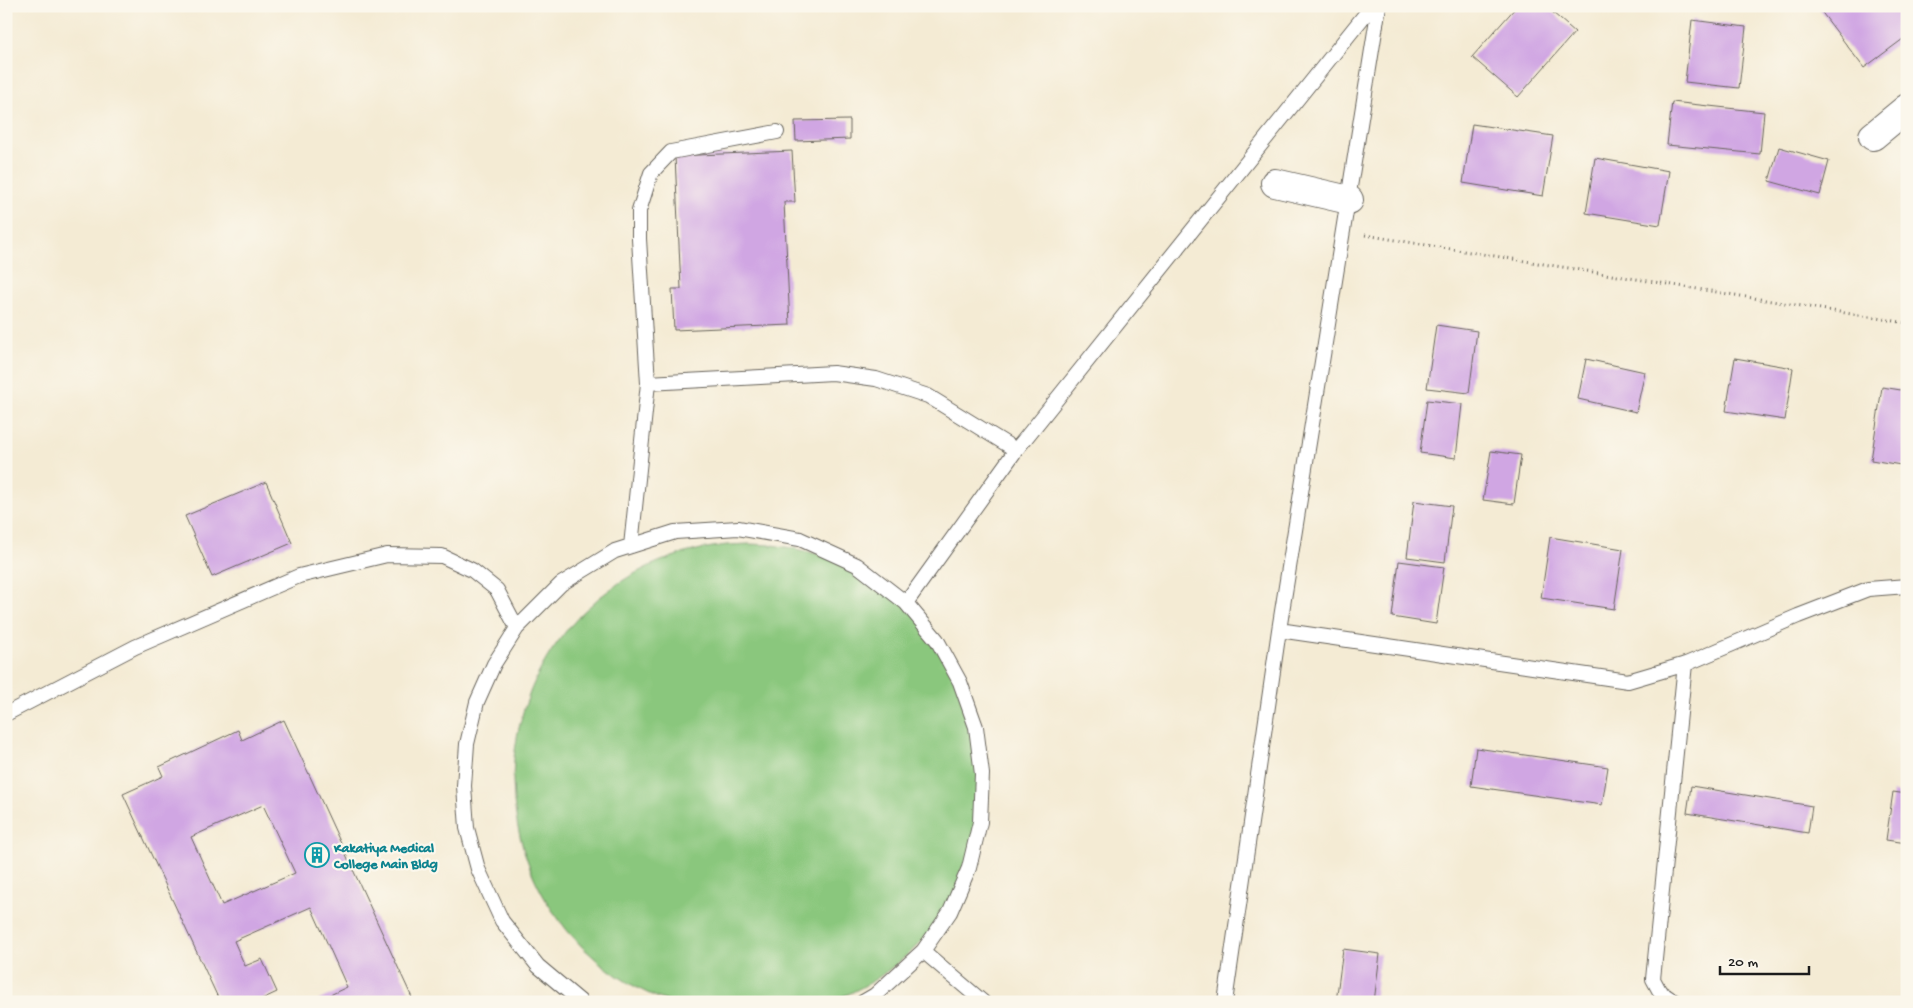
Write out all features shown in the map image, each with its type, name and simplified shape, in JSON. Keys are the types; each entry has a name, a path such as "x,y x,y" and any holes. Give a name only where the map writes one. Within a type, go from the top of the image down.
{"street":[{"path":"1874,136 1907,108"},
{"path":"1275,183 1348,200"}],"lane":[{"path":"906,603 1016,450 1372,6"},
{"path":"1225,1002 1279,630 1344,231 1378,6"},
{"path":"631,546 648,383 638,239 639,211 651,173 671,152 777,132"},
{"path":"648,383 832,373 876,379 928,396 1016,450"},
{"path":"581,1002 538,966 502,921 478,869 467,828 464,786 469,736 477,702 494,664 517,628 561,584 615,551 675,532 738,528 800,539 857,565 906,603 937,640 960,682 976,727 982,774 980,822 969,868 950,912 923,951 875,995 863,1002"},
{"path":"6,714 135,647 299,576 387,555 442,556 472,570 497,590 517,628"},
{"path":"1279,630 1628,681 1685,664 1798,616 1868,589 1907,586"},
{"path":"1675,1002 1660,992 1654,979 1685,664"},
{"path":"923,951 983,1002"}],"path":[{"path":"1344,231 1907,323"}],"green space":[{"path":"749,544 795,549 839,562 880,584 916,613 945,649 967,690 980,734 985,780 980,826 967,870 945,911 916,947 880,976 839,998 795,1011 749,1016 703,1011 659,998 618,976 582,947 553,911 531,870 518,826 513,780 518,734 531,690 553,649 582,613 618,584 659,562 703,549"}],"building":[{"path":"1517,6 1545,6 1575,32 1518,97 1472,57"},
{"path":"1817,6 1907,6 1907,36 1864,68"},
{"path":"1692,20 1746,27 1739,88 1685,82"},
{"path":"1672,102 1764,112 1760,154 1667,145"},
{"path":"850,120 850,139 796,141 795,121"},
{"path":"1472,124 1553,136 1543,196 1463,183"},
{"path":"1779,147 1829,161 1820,195 1769,181"},
{"path":"792,151 795,202 784,202 790,325 674,330 672,289 681,289 675,156"},
{"path":"1595,158 1669,171 1660,225 1586,213"},
{"path":"1436,325 1477,331 1469,393 1427,388"},
{"path":"1735,358 1793,368 1785,420 1726,411"},
{"path":"1586,359 1645,372 1636,412 1578,399"},
{"path":"1882,387 1907,391 1907,466 1871,460"},
{"path":"1427,400 1462,404 1456,458 1420,453"},
{"path":"1491,451 1521,455 1514,504 1483,500"},
{"path":"266,482 292,543 212,577 185,516"},
{"path":"1414,501 1452,506 1445,562 1407,557"},
{"path":"1550,537 1623,549 1614,609 1541,598"},
{"path":"1399,561 1444,567 1436,624 1392,617"},
{"name":"Kakatiya Medical College Main Bldg","path":"284,720 414,1002 315,1002 347,987 311,907 234,941 245,966 262,959 277,992 262,999 264,1002 220,1002 123,794 163,776 159,767 238,730 242,740","holes":["263,805 295,873 222,905 191,837"]},
{"path":"1476,748 1608,767 1602,805 1471,786"},
{"path":"1691,786 1812,806 1808,833 1687,813"},
{"path":"1893,792 1907,794 1907,843 1886,840"},
{"path":"1343,949 1380,954 1374,1002 1336,1002"}],"place":[{"name":"Kakatiya Medical College Main Bldg","path":"317,855"}]}
